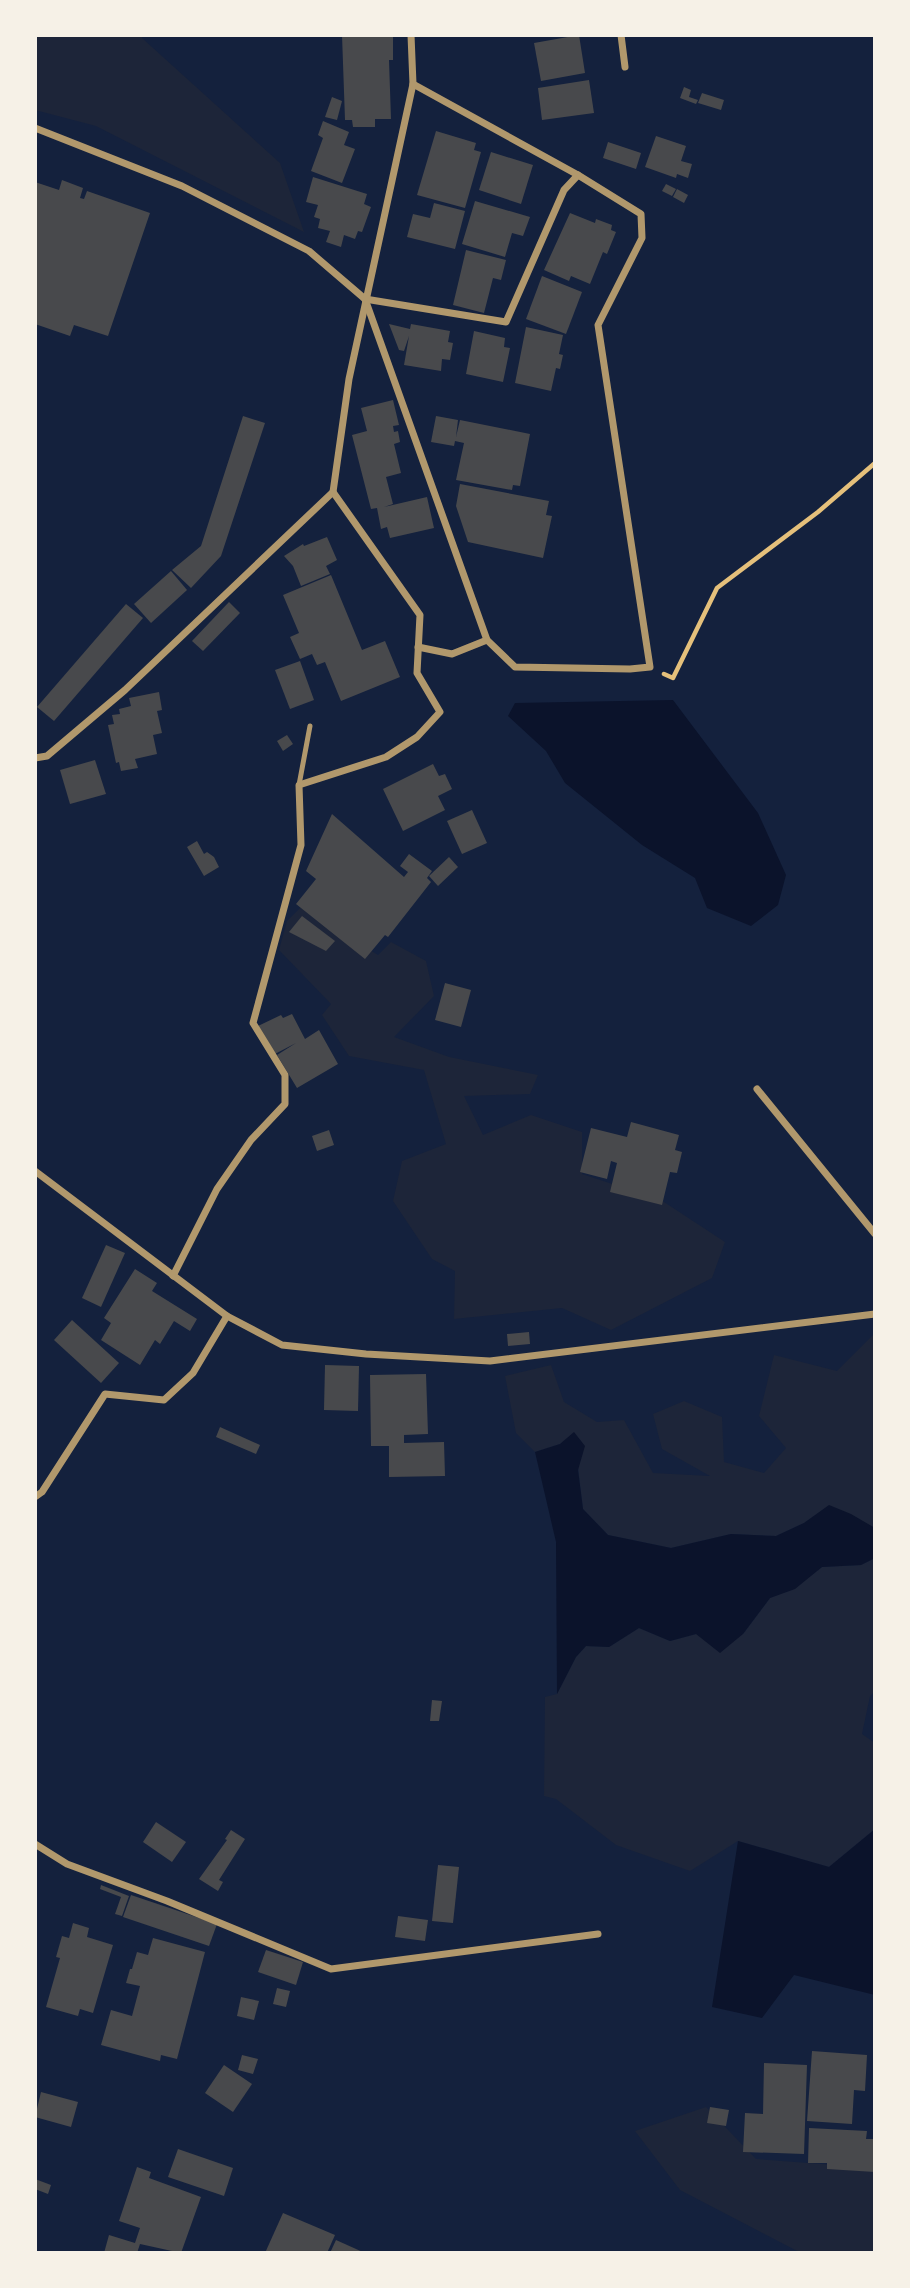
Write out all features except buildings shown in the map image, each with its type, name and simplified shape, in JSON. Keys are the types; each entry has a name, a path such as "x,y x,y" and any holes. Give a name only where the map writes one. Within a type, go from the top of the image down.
{"street":[{"path":"35,758 47,757 125,690 333,492 349,379 413,84 411,35"},
{"path":"621,35 625,67"},
{"path":"35,128 182,187 309,251 365,299 487,640 515,667 649,667 598,325 642,238 641,214 578,175 413,84"},
{"path":"365,299 506,322 564,190 578,175"},
{"path":"173,1276 217,1189 251,1140 285,1104 285,1075 253,1023 301,845 299,785 386,757 417,737 440,712 417,673 420,615 333,492"},
{"path":"418,647 452,654 487,640"},
{"path":"757,1088 875,1234"},
{"path":"35,1171 227,1316 282,1345 366,1354 490,1361 875,1314"},
{"path":"35,1497 42,1492 105,1394 164,1400 193,1373 227,1316"},
{"path":"35,1844 66,1864 167,1901 331,1969 598,1934"}],"lane":[{"path":"299,785 310,726"}],"path":[{"path":"649,667 673,678 717,588 818,512 875,463"}],"shaded area":[{"path":"35,35 142,35 142,38 280,163 304,232 96,126 35,110"},
{"path":"673,700 758,813 786,875 778,905 751,926 707,908 695,878 642,845 565,783 546,751 508,716 515,703"},
{"path":"301,907 378,955 391,942 426,961 434,996 394,1037 449,1057 538,1075 530,1094 464,1096 483,1135 531,1115 582,1132 582,1174 661,1200 725,1242 712,1278 611,1330 562,1308 454,1319 455,1271 432,1259 393,1201 402,1161 446,1144 424,1070 349,1056 322,1015 331,1004 279,950 287,921"},
{"path":"875,1333 875,1528 829,1506 804,1523 776,1536 731,1534 671,1548 608,1535 583,1509 574,1433 560,1444 535,1452 516,1433 505,1376 551,1365 564,1402 597,1422 624,1420 653,1473 710,1476 662,1449 653,1414 684,1401 722,1417 724,1462 764,1473 786,1448 759,1416 774,1355 837,1371"},
{"path":"574,1432 585,1446 578,1470 583,1509 608,1535 671,1548 731,1534 776,1536 804,1523 829,1505 875,1528 875,1558 861,1565 822,1567 795,1589 770,1598 743,1634 720,1653 696,1634 670,1641 639,1628 609,1647 586,1646 576,1657 557,1694 556,1542 535,1452 560,1444"},
{"path":"875,1558 875,1691 870,1696 862,1734 875,1743 875,1829 829,1867 738,1841 690,1871 616,1845 556,1799 544,1796 545,1697 557,1694 576,1657 586,1646 609,1647 639,1628 670,1641 696,1634 743,1634 770,1598 795,1588 822,1567 861,1565"},
{"path":"875,1829 875,1995 794,1975 762,2018 712,2007 738,1841 829,1867"},
{"path":"706,2107 756,2159 875,2168 875,2253 801,2253 680,2190 635,2131"}]}
